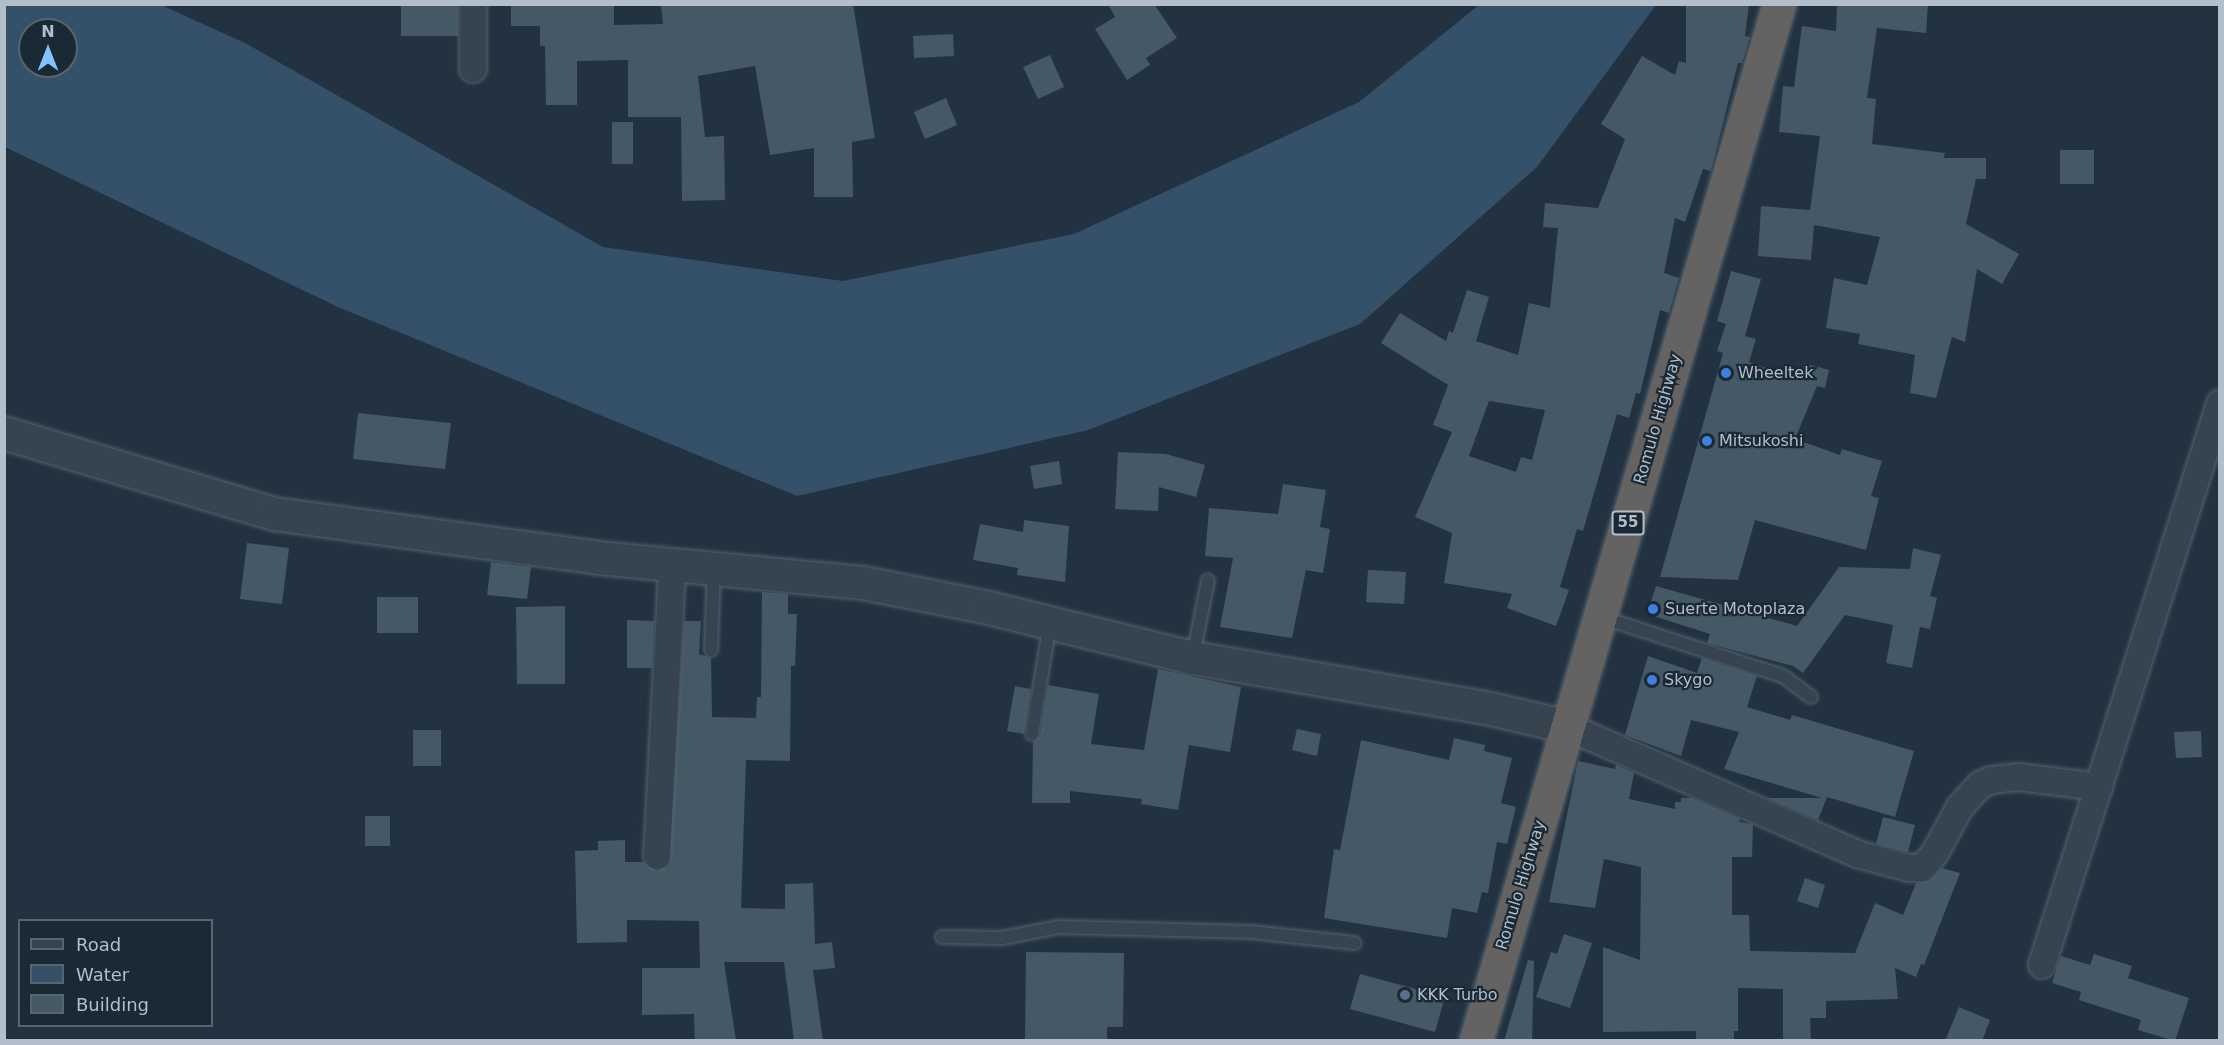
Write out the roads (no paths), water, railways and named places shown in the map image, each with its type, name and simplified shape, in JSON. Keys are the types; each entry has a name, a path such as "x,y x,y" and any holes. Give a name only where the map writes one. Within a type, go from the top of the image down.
{"highway":[{"name":"Romulo Highway","path":"1476,1041 1779,4"}],"street":[{"path":"473,4 473,69"},
{"path":"2042,965 2220,404"},
{"path":"4,433 274,514 461,542 672,565 863,582 1050,622 1193,658 1486,708 1568,727 1857,854 1909,868 1922,868 1935,854 1960,807 1980,785 1991,780 2018,777 2099,787"},
{"path":"657,856 672,565"}],"lane":[{"path":"711,650 714,568"},
{"path":"1193,658 1208,580"},
{"path":"1600,616 1783,676 1811,697"},
{"path":"1032,734 1050,622"},
{"path":"942,937 1002,938 1058,927 1251,932 1354,943"}],"water":[{"path":"4,5 161,5 247,44 603,247 843,281 1074,234 1359,102 1479,5 1656,5 1537,167 1360,324 1088,430 797,496 338,307 5,147"}],"place":[{"name":"Wheeltek","path":"1726,373"},
{"name":"Mitsukoshi","path":"1707,441"},
{"name":"Suerte Motoplaza","path":"1653,609"},
{"name":"Skygo","path":"1652,680"},
{"name":"KKK Turbo","path":"1405,995"}]}
